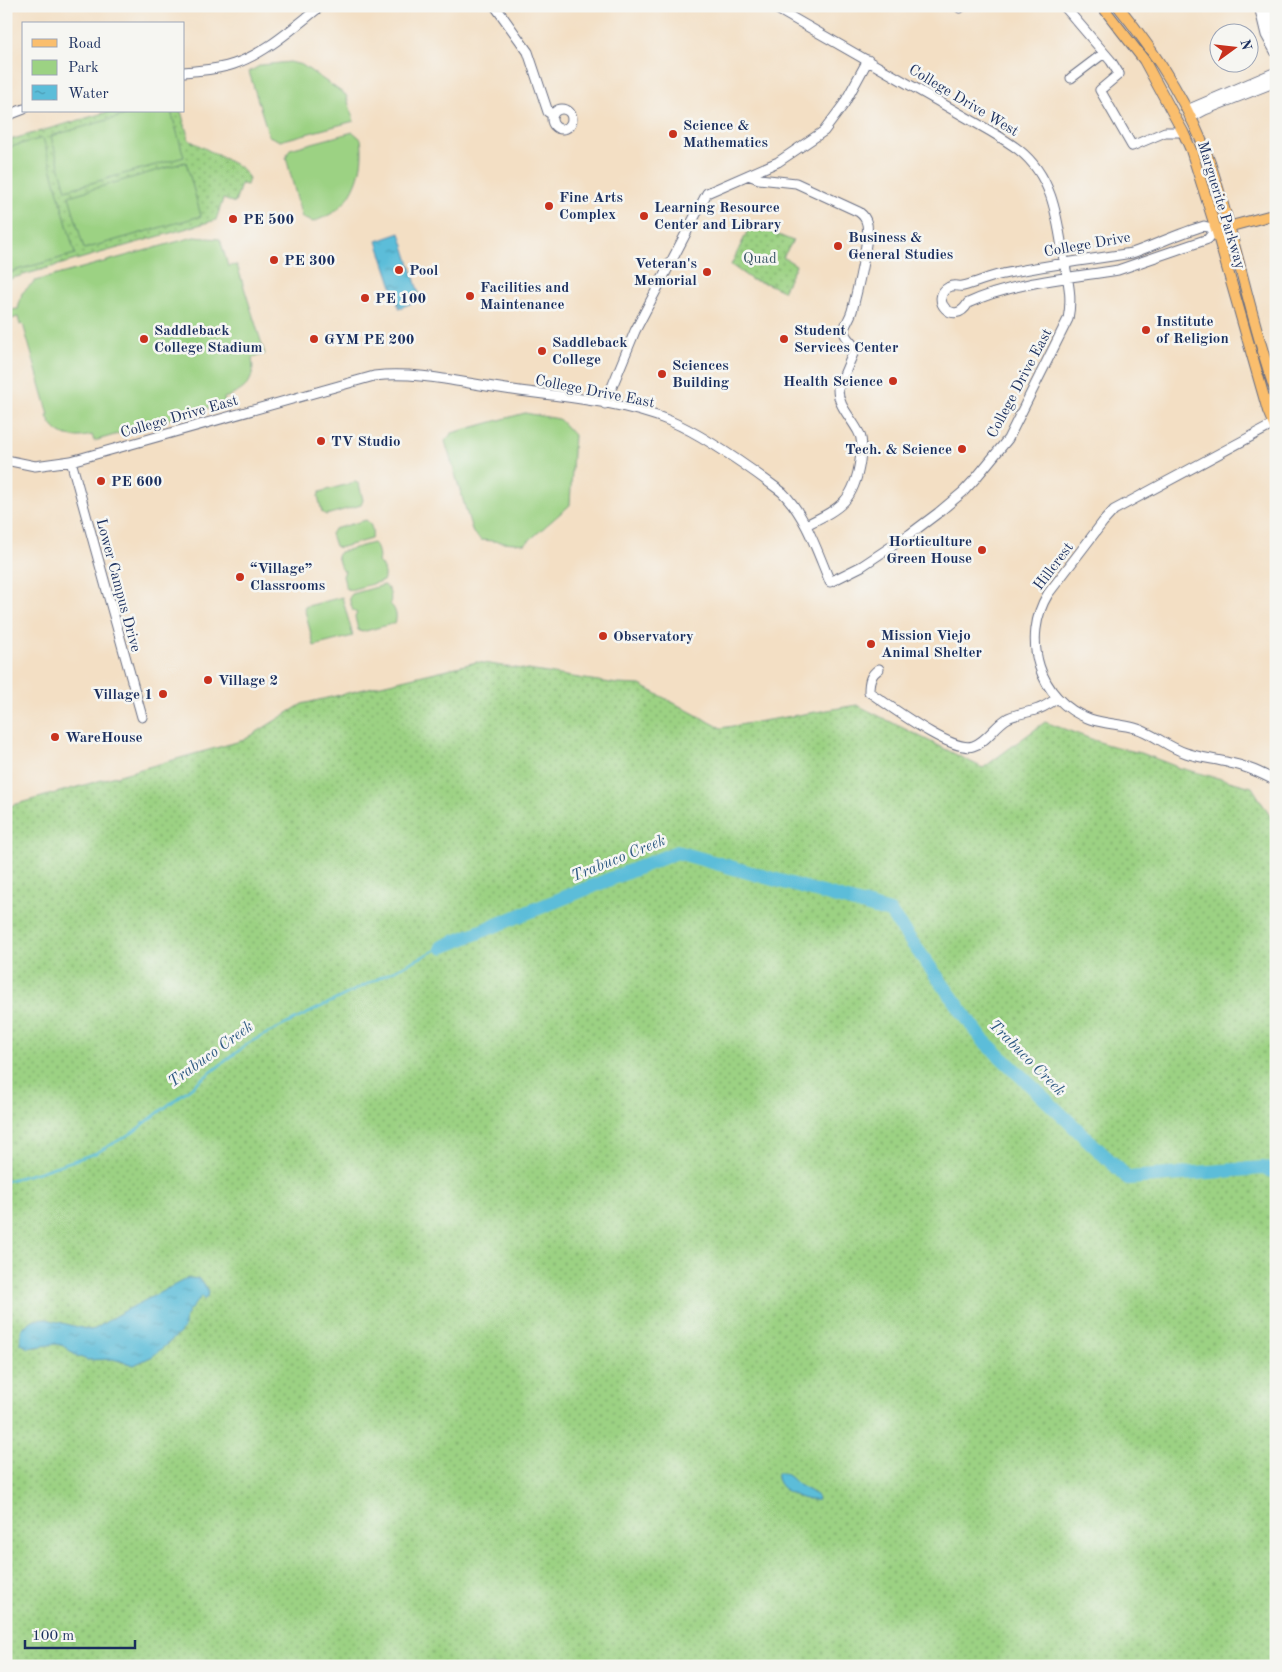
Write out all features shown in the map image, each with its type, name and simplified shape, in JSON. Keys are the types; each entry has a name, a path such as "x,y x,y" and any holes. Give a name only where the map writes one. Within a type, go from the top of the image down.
{"main road":[{"name":"Marguerite Parkway","path":"1102,6 1144,60 1191,150 1250,351 1275,426"},
{"name":"Marguerite Parkway","path":"1118,6 1144,39 1189,114 1210,162 1276,394"},
{"path":"1144,60 1155,67 1181,112 1189,114"},
{"name":"College Drive","path":"1216,230 1276,214"}],"street":[{"path":"185,72 207,70 234,64 276,41 321,6"},
{"path":"495,6 528,52 548,112 553,115"},
{"name":"College Drive West","path":"772,6 990,131 1020,151 1032,163 1044,180 1052,197 1068,278"},
{"path":"1064,6 1104,53 1119,74 1100,90 1132,146 1165,132 1183,132"},
{"path":"1259,6 1266,35 1276,53"},
{"path":"1267,6 1276,37"},
{"path":"1071,78 1104,53"},
{"path":"605,404 635,332 707,193 778,162 824,131 844,104 868,60"},
{"path":"1189,114 1276,72"},
{"path":"1189,114 1205,110 1276,82"},
{"path":"6,116 22,110"},
{"path":"748,175 759,179 796,184 863,214 867,223 867,236 856,292 844,330 855,349 838,389 840,402 861,438 858,474 855,484 845,501 833,511 806,525"},
{"name":"College Drive","path":"1204,226 1216,230 1208,239 1118,270 1020,286 981,297 954,313 946,310 942,303 942,294 951,286 961,287 1002,274 1132,253 1186,231 1204,226"},
{"name":"College Drive East","path":"6,460 35,466 71,461 374,376 412,375 605,404 671,421 703,438 782,492 789,499 806,525 830,582 862,566 938,513 964,492 1008,439 1068,319 1071,304 1068,278"},
{"path":"961,287 968,296 968,303"},
{"name":"Hillcrest","path":"1275,426 1114,510 1040,606 1036,619 1034,649 1044,680 1058,698 1070,709 1089,719 1133,727 1149,733 1186,754 1233,763 1253,770 1276,782"},
{"name":"Lower Campus Drive","path":"71,461 142,717"},
{"path":"879,669 874,672 869,681 869,692 945,741 962,747 972,747 982,742 1008,718 1037,709 1058,698"}],"green space":[{"path":"290,62 302,65 346,95 354,121 280,141 269,136 249,72 261,65"},
{"path":"108,112 181,112 189,140 240,167 249,178 247,185 241,184 235,203 223,199 216,220 6,280 6,141"},
{"path":"136,112 171,112 184,157 66,190 51,136"},
{"path":"353,132 361,139 362,149 358,179 354,188 342,205 332,213 313,222 302,218 286,157 290,149"},
{"path":"43,138 75,254 6,273 6,148"},
{"path":"186,162 201,216 84,249 69,196"},
{"name":"Quad","path":"750,226 757,229 761,228 793,241 783,257 796,265 783,291 768,284 752,280 731,265"},
{"name":"Saddleback College Stadium","path":"194,237 220,239 228,266 237,265 265,354 252,358 252,373 247,384 243,389 224,398 225,403 94,441 92,435 71,437 59,433 50,423 47,416 49,415 23,324 20,325 18,317 6,321 6,314 9,313 9,310 18,309 22,293 35,281"},
{"path":"525,413 559,419 574,435 570,505 525,544 481,540 473,533 445,441 452,433"},
{"path":"355,482 359,484 363,500 361,505 326,515 322,512 318,496 320,492"},
{"path":"366,520 372,529 371,539 339,548 335,546 331,534 334,529"},
{"path":"373,543 378,552 378,562 384,571 383,581 350,590 346,588 343,576 345,571 341,569 337,556 340,552"},
{"path":"384,585 390,593 390,604 395,610 395,623 362,632 358,630 355,617 357,613 353,611 349,598 352,594"},
{"path":"342,597 353,636 314,646 304,607"},
{"path":"477,662 617,684 640,685 721,728 857,705 983,768 1045,722 1105,744 1144,754 1180,768 1252,787 1276,828 1276,1666 6,1666 6,807 244,740 302,704"}],"water":[{"name":"Pool","path":"400,233 421,300 399,308 377,241"},
{"path":"188,1278 200,1279 208,1291 207,1297 204,1300 202,1296 188,1312 184,1327 180,1333 153,1356 134,1365 113,1359 87,1360 75,1355 64,1346 56,1344 28,1348 20,1343 22,1328 33,1320 46,1319 90,1330 95,1329 115,1316"},
{"path":"777,1473 787,1475 800,1486 817,1496 818,1500 805,1499 791,1494 780,1485"}],"waterway":[{"name":"Trabuco Creek","path":"442,947 677,852 890,912 982,1039 1128,1178 1263,1168 1276,1172"},
{"name":"Trabuco Creek","path":"6,1181 96,1153 132,1133 250,1042 442,947"}],"place":[{"name":"Science & Mathematics","path":"673,134"},
{"name":"Fine Arts Complex","path":"549,206"},
{"name":"Learning Resource Center and Library","path":"644,216"},
{"name":"PE 500","path":"233,219"},
{"name":"Business & General Studies","path":"838,246"},
{"name":"PE 300","path":"274,260"},
{"name":"Pool","path":"399,270"},
{"name":"Veteran's Memorial","path":"707,272"},
{"name":"Facilities and Maintenance","path":"470,296"},
{"name":"PE 100","path":"365,298"},
{"name":"Institute of Religion","path":"1146,330"},
{"name":"Saddleback College Stadium","path":"144,339"},
{"name":"GYM PE 200","path":"314,339"},
{"name":"Student Services Center","path":"784,339"},
{"name":"Saddleback College","path":"542,351"},
{"name":"Sciences Building","path":"662,374"},
{"name":"Health Science","path":"893,381"},
{"name":"TV Studio","path":"321,441"},
{"name":"Tech. & Science","path":"962,449"},
{"name":"PE 600","path":"101,481"},
{"name":"Horticulture Green House","path":"982,550"},
{"name":"“Village” Classrooms","path":"240,577"},
{"name":"Observatory","path":"603,636"},
{"name":"Mission Viejo Animal Shelter","path":"871,644"},
{"name":"Village 2","path":"208,680"},
{"name":"Village 1","path":"163,694"},
{"name":"WareHouse","path":"55,737"}]}
